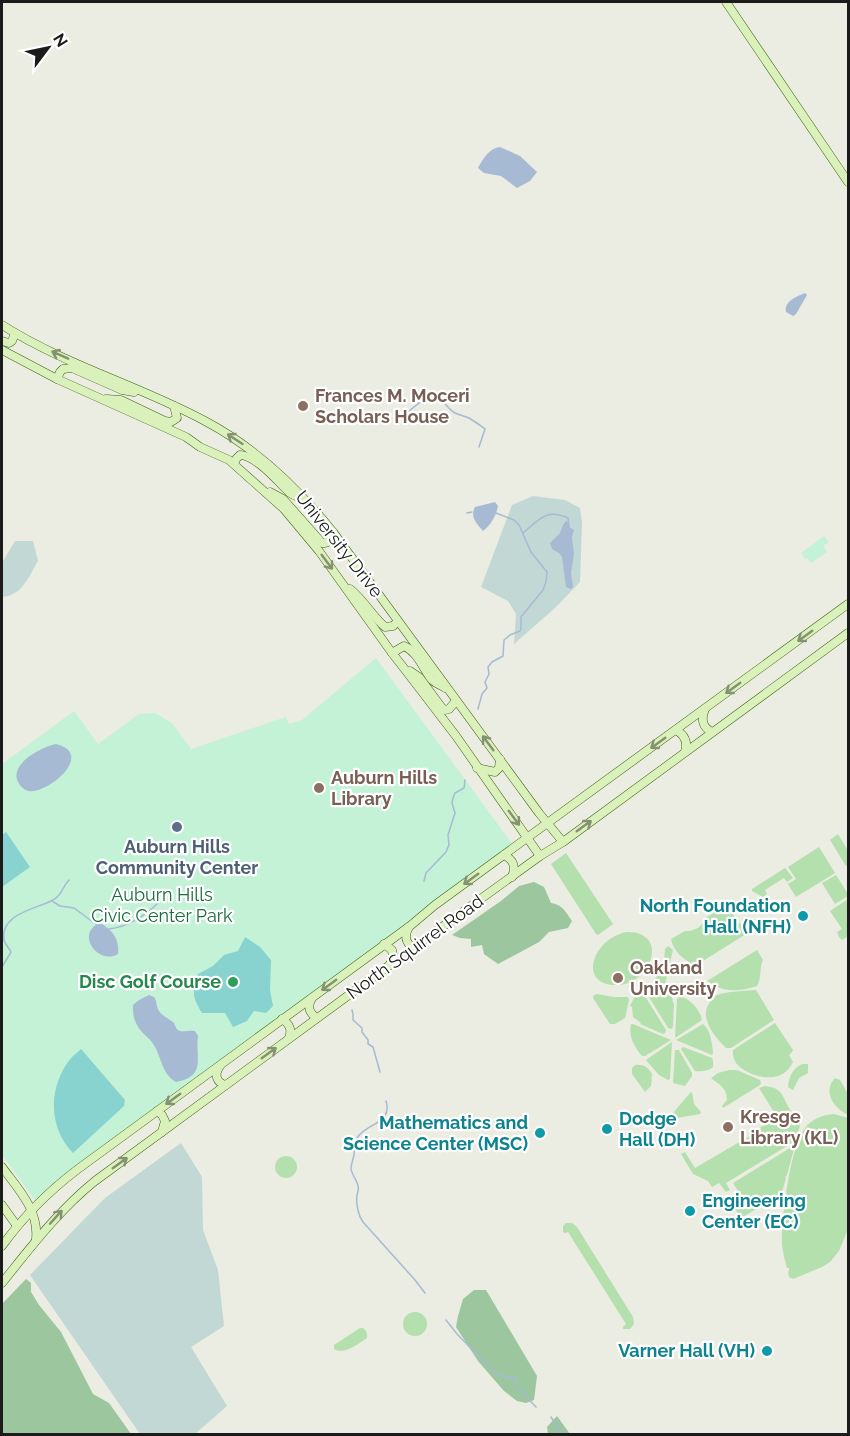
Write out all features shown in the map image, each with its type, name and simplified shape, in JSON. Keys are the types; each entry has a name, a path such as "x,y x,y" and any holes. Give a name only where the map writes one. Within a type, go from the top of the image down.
{"main road":[{"path":"726,2 849,182"},
{"name":"University Drive","path":"2,325 204,420 251,450 280,474 333,532 547,824 563,842"},
{"path":"2,341 9,343 15,333"},
{"name":"University Drive","path":"2,350 57,379 186,437 200,447 228,460 284,509 342,582 392,653 456,736 540,856"},
{"path":"57,379 63,369 72,368 122,390 151,396"},
{"path":"99,398 121,400 171,422 177,418 174,406"},
{"path":"234,464 240,455 250,458 269,472 292,495 307,501"},
{"path":"260,488 283,499 322,543 330,540 333,532"},
{"path":"342,582 360,596 378,622 385,627 393,626 398,621"},
{"name":"North Squirrel Road","path":"2,1246 32,1210 78,1169 849,604"},
{"name":"North Squirrel Road","path":"2,1283 64,1209 87,1188 317,1018 849,633"},
{"path":"392,653 404,646 409,648 433,681 448,690"},
{"path":"404,667 419,677 445,710 449,709 456,700"},
{"path":"705,709 704,724 712,732"},
{"path":"676,730 686,740 685,752"},
{"path":"477,768 495,772 499,768 500,759"},
{"path":"504,855 511,859 514,865 512,877"},
{"path":"410,926 406,939 408,944 414,948"},
{"path":"384,944 393,954 390,965"},
{"path":"313,997 309,1010 317,1018"},
{"path":"282,1019 290,1026 291,1033 288,1040"},
{"path":"220,1064 216,1072 217,1078 220,1084 226,1085"},
{"path":"157,1111 165,1121 162,1132"},
{"path":"2,1167 32,1210 36,1222 36,1241"},
{"path":"2,1205 17,1226"}],"green space":[{"path":"824,536 829,542 823,546 827,552 811,563 801,553"},
{"name":"Auburn Hills Civic Center Park","path":"376,658 513,845 438,903 74,1168 35,1200 2,1155 2,764 74,711 98,744 139,714 155,713 172,723 191,749 286,717 289,724 302,720"},
{"path":"838,834 848,851 846,866 830,840"},
{"path":"819,847 835,873 796,897 788,884 796,879 788,867"},
{"path":"566,853 613,924 598,935 551,864"},
{"path":"785,868 793,878 787,882 784,878 765,890 767,894 763,897 752,891 752,889"},
{"path":"836,875 848,896 835,904 822,883"},
{"path":"534,882 544,887 551,903 565,911 572,921 568,928 549,932 539,942 498,964 484,954 482,945 471,947 471,939 452,935 519,886"},
{"path":"848,899 848,939 847,937 842,940 837,932 842,929 830,911"},
{"path":"730,903 735,918 745,926 746,934 695,966 687,961 674,948 671,939 685,931 698,928 705,918"},
{"path":"626,932 640,934 648,940 652,948 647,968 629,983 617,985 605,983 597,978 593,971 597,953 604,944"},
{"path":"668,946 673,950 665,984 655,979"},
{"path":"757,950 763,960 757,986 731,990 719,988 707,981"},
{"path":"660,985 669,992 674,1003 672,1029 668,1028 645,990"},
{"path":"756,990 774,1020 731,1048 726,1048 709,1027 707,1008 717,995"},
{"path":"640,992 643,993 666,1030 665,1033 640,1024 633,1017 630,1006"},
{"path":"597,994 628,997 625,1018 615,1024 610,1024 593,998"},
{"path":"681,996 694,1006 702,1020 675,1038 677,999"},
{"path":"775,1023 793,1050 789,1055 793,1062 790,1068 776,1077 764,1077 741,1068 734,1059 733,1050"},
{"path":"631,1024 671,1040 642,1056 632,1041"},
{"path":"703,1024 711,1037 712,1055 676,1040"},
{"path":"672,1042 670,1079 668,1080 659,1075 646,1060"},
{"path":"683,1047 712,1058 713,1067 704,1071 695,1071 681,1049"},
{"path":"675,1050 679,1050 692,1073 685,1086 673,1083"},
{"path":"802,1064 808,1064 808,1073 799,1078 793,1090 788,1087 790,1077 793,1071"},
{"path":"635,1065 645,1066 652,1074 651,1086 645,1092 632,1074 632,1068"},
{"path":"729,1070 737,1070 760,1080 761,1083 723,1108 727,1100 726,1092 711,1078"},
{"path":"835,1078 840,1080 848,1094 848,1115 831,1099 831,1083"},
{"path":"765,1086 779,1091 790,1110 798,1118 800,1125 795,1138 792,1143 726,1183 730,1190 726,1192 719,1183 712,1187 708,1181 693,1174 681,1154 685,1152 695,1168 777,1117 759,1088"},
{"path":"692,1092 694,1104 701,1112 700,1114 673,1117 673,1113"},
{"path":"834,1114 848,1118 848,1229 839,1251 830,1262 793,1279 789,1277 789,1268 787,1268 782,1245 785,1202 795,1150 805,1128 811,1122 825,1115"},
{"path":"790,1148 794,1149 782,1192 741,1218 733,1206 743,1199 733,1183"},
{"path":"286,1156 294,1159 297,1167 294,1175 286,1178 278,1175 275,1167 278,1159"},
{"path":"566,1223 572,1223 577,1227 633,1317 634,1324 630,1329 623,1329 626,1324 568,1232 563,1232 563,1226"},
{"path":"26,1279 31,1283 31,1292 39,1305 61,1332 93,1394 109,1403 131,1434 2,1434 2,1304"},
{"path":"474,1290 486,1290 537,1376 534,1400 526,1403 517,1401 504,1391 478,1361 456,1327 463,1299"},
{"path":"415,1312 424,1315 427,1324 424,1333 415,1336 406,1333 403,1324 406,1315"},
{"path":"360,1328 366,1331 367,1338 346,1350 334,1349 334,1345"},
{"path":"557,1416 570,1434 548,1434 547,1427"}],"shaded area":[{"path":"500,147 520,156 537,172 530,181 517,188 501,176 484,173 478,168 490,152"},
{"path":"805,293 807,295 796,314 793,316 786,312 789,302"},
{"path":"533,496 565,500 580,508 582,522 580,582 514,644 516,614 508,601 481,587 512,505"},
{"path":"495,502 498,506 496,513 491,523 483,531 473,517 475,507"},
{"path":"566,521 574,530 571,573 573,587 571,589 566,587 562,557 552,549 550,543 560,533"},
{"path":"15,541 33,541 38,561 20,589 9,596 2,597 2,563"},
{"path":"56,744 68,750 71,757 70,764 65,771 51,784 35,791 21,787 16,775 22,763 42,749"},
{"path":"6,832 30,867 2,887 2,835"},
{"path":"100,923 114,936 118,944 118,954 103,955 96,952 92,946 89,933"},
{"name":"Disc Golf Course","path":"245,937 260,947 271,960 270,990 273,1006 266,1013 254,1011 247,1021 233,1027 225,1013 202,1013 196,1002 194,990 198,974 213,966 224,955 238,951"},
{"path":"149,995 154,997 159,1011 174,1023 178,1030 195,1031 198,1036 198,1065 196,1071 186,1079 176,1082 167,1074 155,1046 139,1029 135,1021 133,1005"},
{"path":"81,1049 125,1100 124,1106 73,1153 59,1132 54,1097 61,1073 69,1060"},
{"path":"181,1143 202,1177 203,1230 218,1270 224,1326 191,1347 227,1406 195,1434 140,1434 30,1275 105,1198"}],"waterway":[{"path":"403,417 425,400 435,398 453,412 469,418 485,429 479,447"},
{"path":"467,513 472,512"},
{"path":"478,709 482,694 487,688 485,682 489,674 488,667 503,656 504,640 520,631 521,617 543,590 547,572 531,552 519,525 514,520 496,513"},
{"path":"523,533 539,519 554,514 568,518 569,527"},
{"path":"424,881 426,873 446,852 449,845 448,835 455,813 453,798 455,793 464,788 465,780"},
{"path":"2,967 11,952 4,940 7,924 20,914 55,899 69,880"},
{"path":"52,901 60,906 74,908 97,925"},
{"path":"109,929 135,920 158,903"},
{"path":"352,1010 353,1020 362,1028 368,1044 373,1047 380,1072"},
{"path":"386,1101 386,1114 361,1133 355,1142 351,1169 358,1187 358,1209 363,1222 425,1293"},
{"path":"446,1320 496,1374 515,1377 516,1386 536,1407"},
{"path":"551,1417 562,1434"}],"place":[{"name":"Frances M. Moceri Scholars House","path":"303,406"},
{"name":"Auburn Hills Library","path":"319,788"},
{"name":"Auburn Hills Community Center","path":"177,827"},
{"name":"North Foundation Hall (NFH)","path":"803,916"},
{"name":"Oakland University","path":"618,978"},
{"name":"Disc Golf Course","path":"233,982"},
{"name":"Kresge Library (KL)","path":"728,1127"},
{"name":"Dodge Hall (DH)","path":"607,1129"},
{"name":"Mathematics and Science Center (MSC)","path":"540,1133"},
{"name":"Engineering Center (EC)","path":"690,1211"},
{"name":"Varner Hall (VH)","path":"767,1351"}]}
